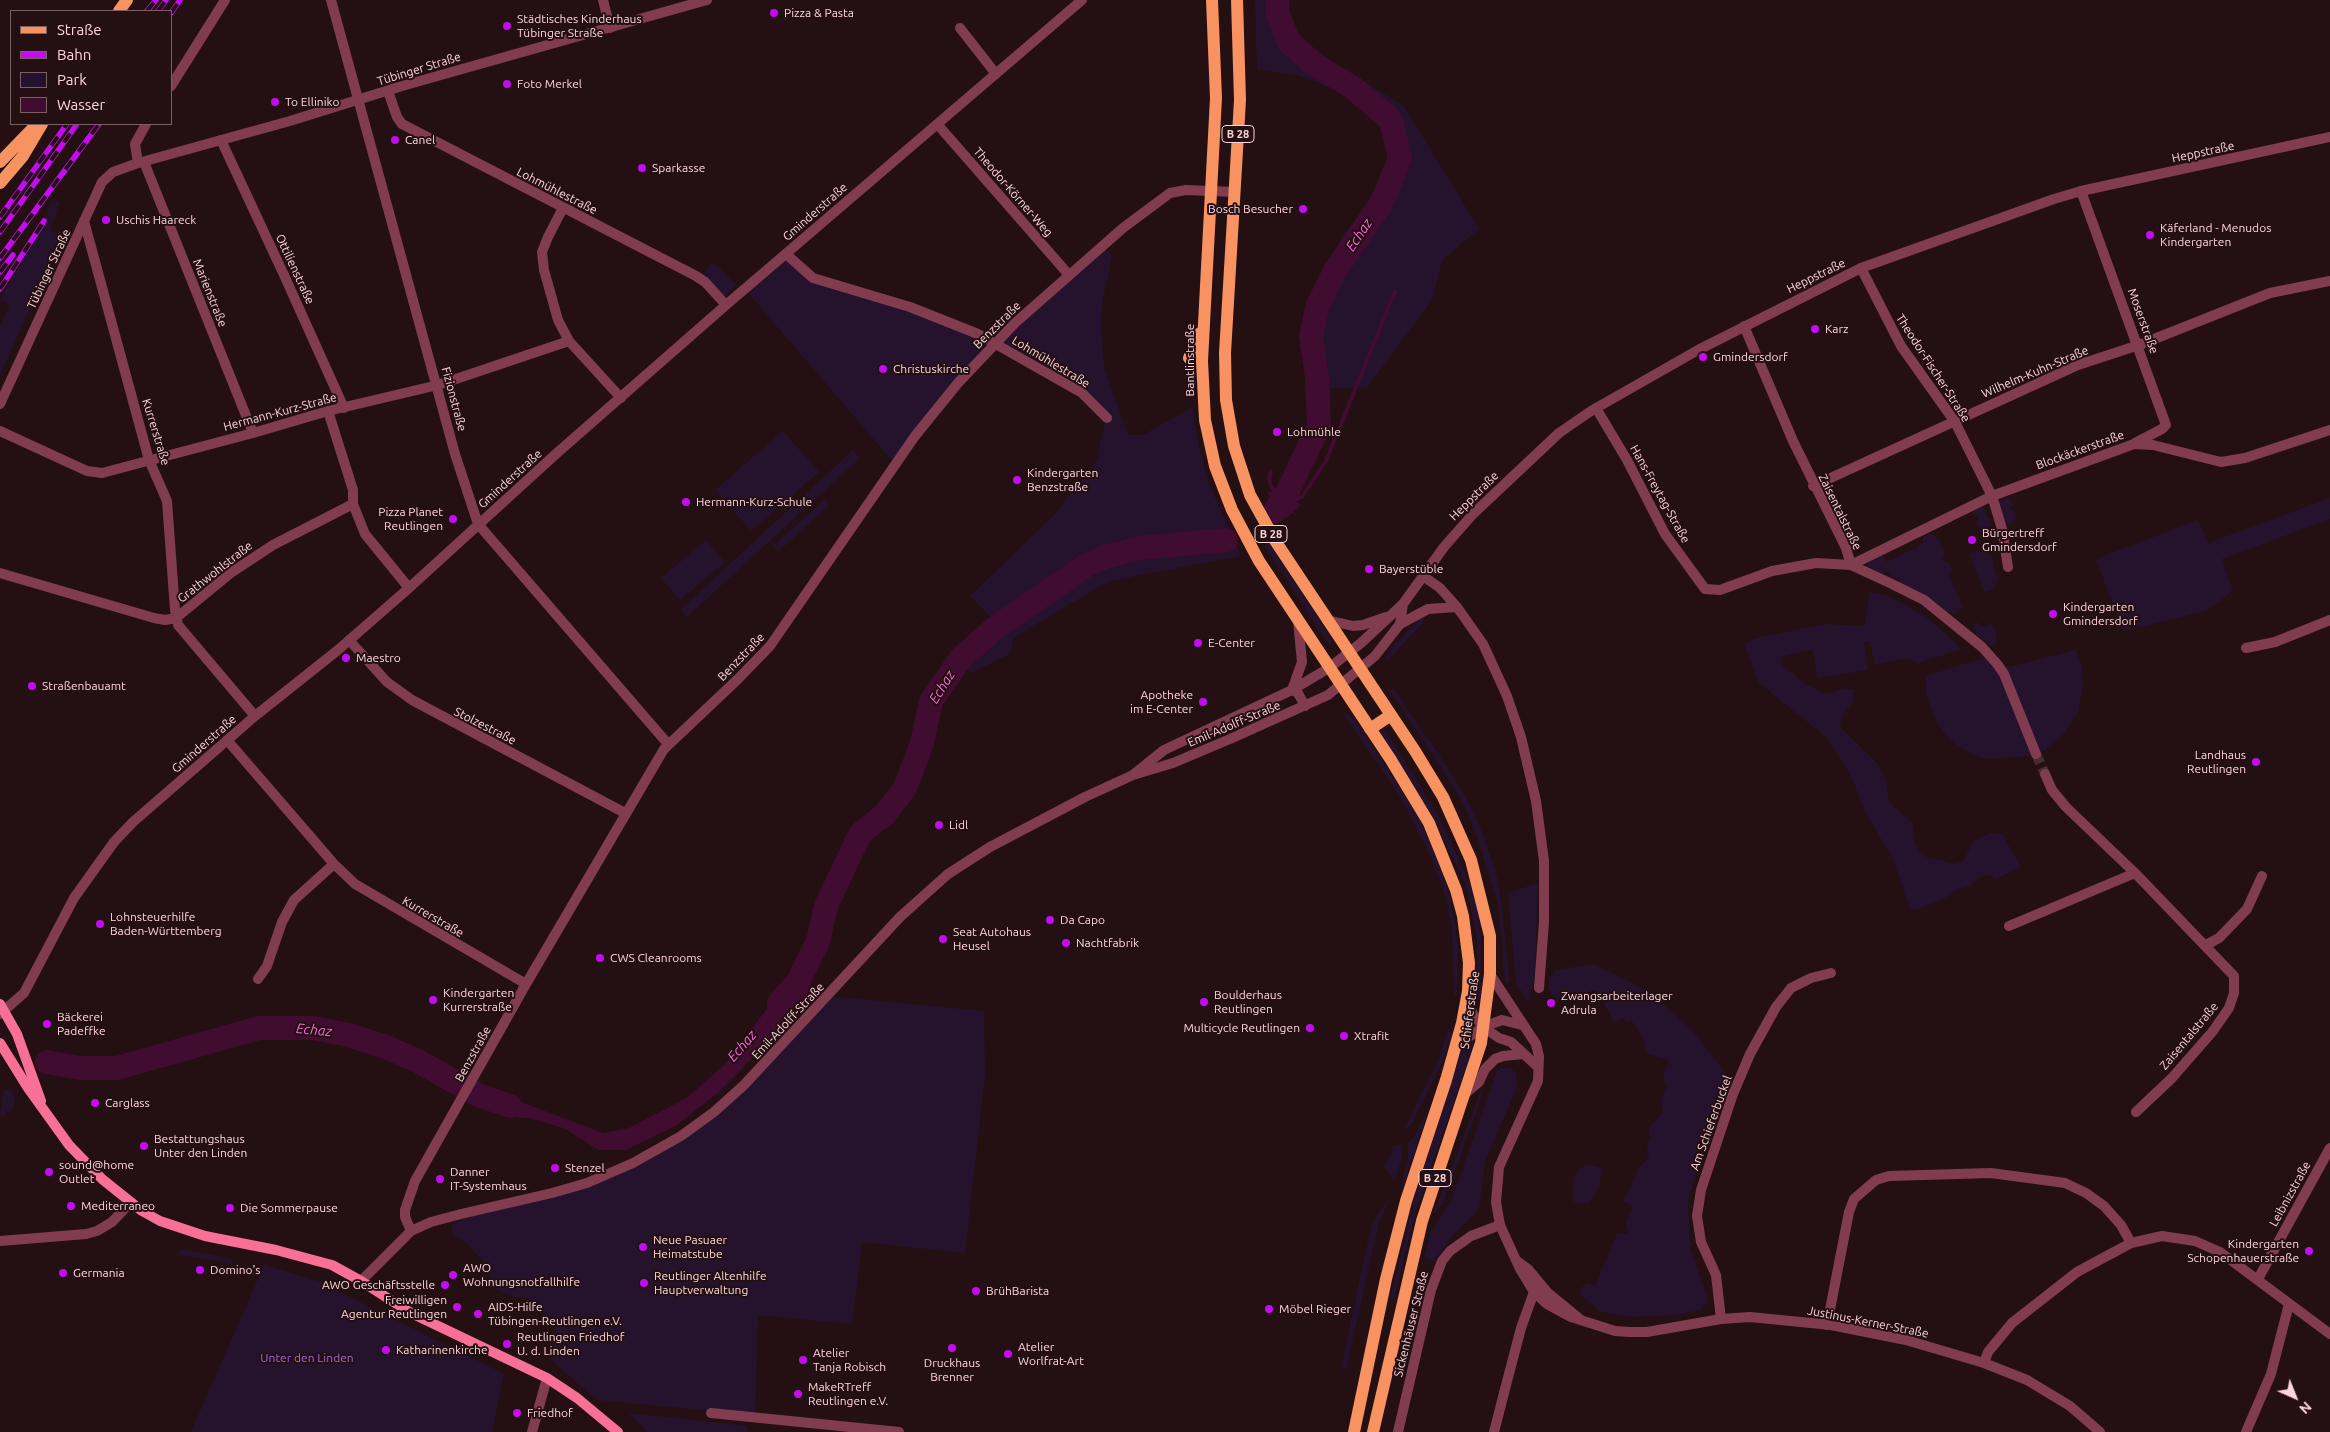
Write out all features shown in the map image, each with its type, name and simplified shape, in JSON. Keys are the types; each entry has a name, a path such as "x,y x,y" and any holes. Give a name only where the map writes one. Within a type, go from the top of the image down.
{"main road":[{"name":"Bantlinstraße","path":"1212,0 1216,80 1203,327 1204,408 1207,432 1220,479 1245,536 1341,686"},
{"name":"B 28","path":"1237,0 1240,100 1225,335 1225,387 1232,437 1244,479 1258,511 1276,542 1360,670"},
{"path":"0,162 36,125"},
{"path":"0,184 23,156 41,125"},
{"path":"1189,358 1203,327"},
{"name":"Schieferstraße","path":"1360,670 1443,797 1471,860 1490,936 1490,974 1481,1043 1422,1221 1410,1265 1373,1432"},
{"name":"Schieferstraße","path":"1341,686 1429,824 1456,890 1463,916 1469,964 1467,1000 1455,1047 1406,1201 1386,1279 1354,1432"},
{"path":"1370,729 1391,715"},
{"path":"2,1010 26,1055 45,1112"},
{"path":"0,1043 45,1112 80,1156 130,1203 160,1221 182,1229 310,1258 332,1265 411,1313 547,1378 577,1398 618,1432"}],"street":[{"path":"172,84 225,0"},
{"name":"Fizionstraße","path":"331,0 456,454 478,524 668,744"},
{"path":"603,0 610,28"},
{"name":"Tübinger Straße","path":"0,404 84,221 106,178 117,170 360,100 388,90 707,0"},
{"name":"Gminderstraße","path":"2,1010 26,990 74,898 114,842 133,822 255,716 349,640 726,305 1082,0"},
{"path":"960,28 996,74"},
{"name":"Lohmühlestraße","path":"388,90 397,117 402,124 700,278 726,305"},
{"path":"141,162 135,144 145,125"},
{"name":"Theodor-Körner-Weg","path":"938,125 1069,275"},
{"name":"Heppstraße","path":"1329,668 1349,653 1389,615 1404,604 1444,547 1490,497 1559,433 1596,408 1744,326 1861,268 1969,228 2081,191 2330,138"},
{"name":"Ottilienstraße","path":"220,140 344,408"},
{"name":"Marienstraße","path":"141,162 253,433"},
{"name":"Benzstraße","path":"411,1231 405,1217 406,1202 415,1181 625,813 656,760 668,744 738,680 770,646 894,463 949,394 995,343 1069,275 1148,208 1170,193 1186,190 1235,192"},
{"name":"Moserstraße","path":"2081,191 2166,424 2162,429 2134,444"},
{"path":"563,208 544,244 542,259 558,320 570,340 621,398"},
{"name":"Kurrerstraße","path":"84,221 149,460 167,501 176,618 183,633 255,716"},
{"name":"Lohmühlestraße","path":"786,254 813,278 910,307 960,326 995,343 1082,393 1106,418"},
{"name":"Theodor-Fischer-Straße","path":"1861,268 1901,346 1955,422 1992,496 2002,529 2008,567"},
{"name":"Wilhelm-Kuhn-Straße","path":"1813,486 2078,365 2138,345 2270,293 2330,281"},
{"name":"Zaisentalstraße","path":"1744,326 1813,486 1846,548 1851,565 1924,600 1982,647 2004,674 2036,754"},
{"name":"Hermann-Kurz-Straße","path":"0,431 92,473 102,473 328,411 438,385 570,340"},
{"name":"Hans-Freytag-Straße","path":"1596,408 1627,460 1666,534 1705,589 1720,590 1772,571 1793,566 1816,563 1851,565"},
{"path":"328,411 353,490 353,504 365,534 409,588"},
{"name":"Blockäckerstraße","path":"1851,565 1992,496 2134,444 2152,445 2221,462 2245,458 2330,430"},
{"name":"Grathwohlstraße","path":"0,573 154,618 165,620 176,618 253,557 305,527 353,504"},
{"path":"1423,576 1440,588 1457,607 1483,644 1515,717 1531,778 1542,847 1545,887 1539,988"},
{"name":"Heppstraße","path":"1341,686 1375,656 1400,624 1404,604"},
{"path":"1400,624 1428,609 1457,607"},
{"path":"1327,620 1353,626 1363,625 1389,615"},
{"path":"2246,648 2275,642 2330,620"},
{"path":"1298,621 1302,662 1292,690 1298,693 1305,706"},
{"name":"Stolzestraße","path":"349,640 387,682 412,700 625,813"},
{"name":"Emil-Adolff-Straße","path":"1133,775 1164,750 1292,690 1329,668"},
{"name":"Emil-Adolff-Straße","path":"361,1281 411,1231 431,1222 552,1193 587,1182 650,1154 681,1136 714,1112 744,1085 900,917 948,874 977,855 1035,822 1133,775 1173,763 1305,706 1341,686"},
{"name":"Kurrerstraße","path":"227,740 334,864 355,884 381,901 526,984"},
{"name":"Zaisentalstraße","path":"2045,774 2056,796 2135,873 2234,976 2234,993 2229,1008 2213,1031 2172,1078 2136,1112"},
{"path":"258,978 267,966 282,922 294,900 334,864"},
{"path":"2009,926 2135,873"},
{"path":"2206,945 2219,938 2246,909 2262,876"},
{"name":"Am Schieferbuckel","path":"1721,1319 1716,1275 1702,1242 1697,1216 1701,1190 1750,1054 1776,1007 1791,988 1811,978 1832,973"},
{"name":"Justinus-Kerner-Straße","path":"1490,974 1536,1044 1540,1056 1539,1074 1534,1090 1499,1167 1496,1202 1500,1225 1517,1261 1528,1269 1536,1288 1580,1320 1629,1332 1647,1332 1721,1319 1766,1318 1827,1325 1906,1340 1984,1362 2027,1380 2056,1397 2100,1432"},
{"path":"1467,1000 1473,1014 1483,1027 1498,1038 1511,1042 1538,1067"},
{"path":"1455,1047 1483,1027 1502,1020 1522,1025"},
{"path":"1466,1093 1479,1082 1485,1069 1495,1059 1522,1054"},
{"name":"Leibnizstraße","path":"2258,1280 2330,1148"},
{"path":"1827,1325 1848,1212 1854,1199 1876,1180 1889,1176 1991,1173 2065,1183 2086,1193 2104,1206 2121,1225 2131,1243"},
{"path":"0,1241 86,1234 106,1227 130,1203"},
{"name":"Sickenhäuser Straße","path":"1398,1432 1431,1290 1442,1261 1450,1251 1471,1236 1500,1225"},
{"path":"1984,1362 1988,1352 2019,1318 2078,1272 2131,1243 2162,1236 2195,1241 2220,1252 2330,1334"},
{"path":"1494,1432 1521,1328 1536,1288"},
{"path":"2246,1432 2271,1374 2289,1304"},
{"path":"532,1432 547,1378"},
{"path":"711,1413 899,1432"}],"green space":[{"path":"1255,0 1287,0 1288,11 1298,33 1322,55 1404,106 1479,229 1442,260 1432,300 1366,389 1305,387 1305,353 1315,288 1342,237 1382,188 1392,150 1380,122 1349,95 1300,76 1257,69"},
{"path":"52,199 60,202 50,231 63,236 0,375 0,325 10,306 0,299 42,227"},
{"path":"1102,246 1112,257 1102,303 1101,326 1104,367 1128,435 1143,435 1193,407 1198,442 1207,479 1241,556 1109,581 1013,638 1011,653 971,673 960,657 996,622 970,596 1054,515 1106,447 1097,458 1106,418 1094,404 995,343"},
{"path":"786,254 804,272 995,343 894,463 745,289"},
{"path":"710,263 717,265 736,285 724,296 704,275"},
{"path":"783,431 819,472 751,531 715,490"},
{"path":"853,450 860,458 687,617 680,610"},
{"path":"2007,497 2010,498 2013,504 2010,507 2017,515 2014,522 2009,525 2004,521 1998,503"},
{"path":"2330,498 2330,519 2222,559 2233,591 2206,611 2123,631 2096,559 2198,520 2208,543"},
{"path":"824,500 829,505 778,552 773,546"},
{"path":"1980,505 1987,511 1986,516 1990,518 1988,528 1982,530 1976,525 1978,517 1972,511"},
{"path":"1930,533 1940,541 1945,554 1942,560 1949,563 1952,571 1949,574 1962,606 1961,610 1954,615 1909,589 1908,586 1901,586 1899,578 1895,579 1886,571 1877,574 1867,568 1869,560 1873,558 1877,560 1882,554 1887,562 1913,549 1915,551 1920,543 1923,543 1923,537"},
{"path":"706,540 725,562 680,600 661,578"},
{"path":"1268,542 1333,641 1329,645 1264,545"},
{"path":"1979,550 1981,552 1985,550 1992,557 1995,574 1999,578 1993,588 1988,591 1984,591 1969,554"},
{"path":"1869,592 1889,596 1928,618 1962,649 1918,663 1907,658 1875,665 1870,642 1864,642 1868,670 1817,678 1813,649 1781,657 1782,665 1804,683 1819,691 1828,694 1843,688 1854,690 1853,703 1843,714 1840,727 1878,764 1886,780 1889,803 1912,822 1918,851 1926,857 1954,864 1963,861 1974,841 1991,833 2002,834 2021,867 1996,879 1990,875 1979,877 1971,886 1958,889 1944,899 1912,910 1893,859 1864,810 1853,780 1838,754 1826,737 1758,682 1744,644 1756,638 1825,624 1865,626"},
{"path":"1425,617 1423,623 1389,659 1385,660 1391,648 1420,619"},
{"path":"1976,622 1985,627 1990,623 1993,626 1997,636 1995,645 1990,645 1977,635 1973,624"},
{"path":"2076,650 2082,668 2083,686 2078,712 2064,733 2045,750 2030,756 1987,759 1974,755 1958,746 1945,734 1935,719 1926,694 1926,676 1983,658 2001,669"},
{"path":"1393,688 1450,771 1471,807 1483,834 1497,877 1510,982 1506,983 1503,967 1503,949 1497,902 1477,837 1466,810 1445,773 1390,691"},
{"path":"1345,712 1357,723 1404,794 1421,822 1436,855 1449,894 1456,929 1458,955 1457,995 1454,995 1452,929 1445,896 1431,857 1400,796 1346,718"},
{"path":"1384,728 1440,818 1470,884 1478,912 1481,937 1481,997 1477,997 1477,937 1466,885 1435,821 1379,731"},
{"path":"1538,883 1535,970 1529,1003 1516,983 1508,893"},
{"path":"1594,964 1634,984 1661,1002 1692,1030 1731,1080 1700,1157 1688,1202 1690,1247 1708,1301 1701,1310 1674,1315 1630,1317 1600,1311 1580,1295 1582,1287 1588,1283 1595,1286 1617,1234 1629,1234 1626,1222 1632,1209 1631,1204 1623,1202 1636,1176 1636,1171 1649,1157 1647,1146 1650,1137 1648,1129 1663,1113 1661,1100 1667,1085 1663,1078 1668,1064 1667,1059 1647,1054 1643,1037 1632,1021 1627,1022 1622,1018 1614,1022 1597,991 1593,990 1569,1001 1561,1001 1553,996 1549,987 1549,978 1555,970"},
{"path":"828,996 984,1011 985,1075 965,1253 862,1242 852,1324 758,1315 755,1415 597,1400 551,1360 556,1326 530,1299 514,1297 497,1290 485,1265 469,1245 453,1235 451,1226 476,1210 587,1183 704,1120"},
{"path":"1448,1027 1452,1034 1444,1059 1410,1126 1404,1131 1418,1099 1439,1060"},
{"path":"1472,1039 1473,1043 1468,1062 1418,1204 1394,1299 1390,1299 1413,1203 1424,1167 1464,1043"},
{"path":"1501,1068 1510,1068 1516,1073 1517,1087 1485,1162 1479,1208 1453,1235 1434,1261 1424,1257 1432,1229 1452,1199 1497,1071"},
{"path":"1486,1078 1478,1108 1443,1203 1433,1215"},
{"path":"9,1089 15,1098 12,1111 6,1113 2,1118 0,1112 4,1090"},
{"path":"1429,1107 1403,1187 1401,1188 1408,1157 1408,1143 1416,1134"},
{"path":"1402,1145 1402,1157 1395,1180 1383,1166 1391,1156 1393,1146"},
{"path":"1590,1164 1601,1168 1603,1171 1599,1179 1601,1183 1589,1203 1580,1204 1573,1201 1573,1179 1580,1168"},
{"path":"1391,1196 1379,1222 1346,1369 1341,1368 1372,1223"},
{"path":"182,1249 232,1259 233,1264 180,1255 178,1252"},
{"name":"Unter den Linden","path":"264,1265 318,1281 504,1374 492,1432 191,1432"},
{"path":"629,1413 747,1426 747,1432 647,1432"}],"water":[{"path":"1281,490 1301,505 1289,516 1280,519 1274,512 1268,492"},
{"path":"798,977 813,987 765,1045 719,1092 677,1125 626,1150 598,1150 566,1129 530,1118 519,1118 474,1106 484,1088 603,1133 629,1128 688,1097 726,1063 778,994 785,995"}],"waterway":[{"name":"Echaz","path":"1274,512 1287,493 1319,426 1317,377 1311,337 1317,307 1335,271 1382,202 1400,158 1391,120 1352,87 1315,65 1289,42 1278,14 1277,0"},
{"path":"1292,501 1302,497 1326,461 1395,291"},
{"path":"1271,472 1269,479 1271,486 1278,495"},
{"name":"Echaz","path":"779,1003 799,980 818,941 826,906 860,834 885,814 905,788 922,743 931,701 961,658 995,628 1088,564 1105,557 1140,548 1226,540"},
{"name":"Echaz","path":"47,1062 79,1068 117,1068 259,1028 312,1028 349,1035 386,1047 418,1061 478,1095 510,1106"}],"tunnel":[{"path":"2036,754 2045,774"}],"railway":[{"path":"148,10 156,0"},
{"path":"159,10 166,0"},
{"path":"172,12 180,0"},
{"path":"0,217 66,125"},
{"path":"0,232 76,125"},
{"path":"0,258 98,125"},
{"path":"0,289 44,221"},
{"path":"0,272 13,255"}],"place":[{"name":"Pizza & Pasta","path":"774,13"},
{"name":"Städtisches Kinderhaus Tübinger Straße","path":"507,26"},
{"name":"Foto Merkel","path":"507,84"},
{"name":"To Elliniko","path":"275,102"},
{"name":"Canel","path":"395,140"},
{"name":"Sparkasse","path":"642,168"},
{"name":"Bosch Besucher","path":"1303,209"},
{"name":"Uschis Haareck","path":"106,220"},
{"name":"Käferland - Menudos Kindergarten","path":"2150,235"},
{"name":"Karz","path":"1815,329"},
{"name":"Gmindersdorf","path":"1703,357"},
{"name":"Christuskirche","path":"883,369"},
{"name":"Lohmühle","path":"1277,432"},
{"name":"Kindergarten Benzstraße","path":"1017,480"},
{"name":"Hermann-Kurz-Schule","path":"686,502"},
{"name":"Pizza Planet Reutlingen","path":"453,519"},
{"name":"Bürgertreff Gmindersdorf","path":"1972,540"},
{"name":"Bayerstüble","path":"1369,569"},
{"name":"Kindergarten Gmindersdorf","path":"2053,614"},
{"name":"E-Center","path":"1198,643"},
{"name":"Maestro","path":"346,658"},
{"name":"Straßenbauamt","path":"32,686"},
{"name":"Apotheke im E-Center","path":"1203,702"},
{"name":"Landhaus Reutlingen","path":"2256,762"},
{"name":"Lidl","path":"939,825"},
{"name":"Da Capo","path":"1050,920"},
{"name":"Lohnsteuerhilfe Baden-Württemberg","path":"100,924"},
{"name":"Seat Autohaus Heusel","path":"943,939"},
{"name":"Nachtfabrik","path":"1066,943"},
{"name":"CWS Cleanrooms","path":"600,958"},
{"name":"Kindergarten Kurrerstraße","path":"433,1000"},
{"name":"Boulderhaus Reutlingen","path":"1204,1002"},
{"name":"Zwangsarbeiterlager Adrula","path":"1551,1003"},
{"name":"Bäckerei Padeffke","path":"47,1024"},
{"name":"Multicycle Reutlingen","path":"1310,1028"},
{"name":"Xtrafit","path":"1344,1036"},
{"name":"Carglass","path":"95,1103"},
{"name":"Bestattungshaus Unter den Linden","path":"144,1146"},
{"name":"Stenzel","path":"555,1168"},
{"name":"sound@home Outlet","path":"49,1172"},
{"name":"Danner IT-Systemhaus","path":"440,1179"},
{"name":"Mediterraneo","path":"71,1206"},
{"name":"Die Sommerpause","path":"230,1208"},
{"name":"Neue Pasuaer Heimatstube","path":"643,1247"},
{"name":"Kindergarten Schopenhauerstraße","path":"2309,1251"},
{"name":"Domino's","path":"200,1270"},
{"name":"Germania","path":"63,1273"},
{"name":"AWO Wohnungsnotfallhilfe","path":"453,1275"},
{"name":"Reutlinger Altenhilfe Hauptverwaltung","path":"644,1283"},
{"name":"AWO Geschäftsstelle","path":"445,1285"},
{"name":"BrühBarista","path":"976,1291"},
{"name":"Freiwilligen Agentur Reutlingen","path":"457,1307"},
{"name":"Möbel Rieger","path":"1269,1309"},
{"name":"AIDS-Hilfe Tübingen-Reutlingen e.V.","path":"478,1314"},
{"name":"Reutlingen Friedhof U. d. Linden","path":"507,1344"},
{"name":"Druckhaus Brenner","path":"952,1348"},
{"name":"Katharinenkirche","path":"386,1350"},
{"name":"Atelier Worlfrat-Art","path":"1008,1354"},
{"name":"Atelier Tanja Robisch","path":"803,1360"},
{"name":"MakeRTreff Reutlingen e.V.","path":"798,1394"},
{"name":"Friedhof","path":"517,1413"}]}
